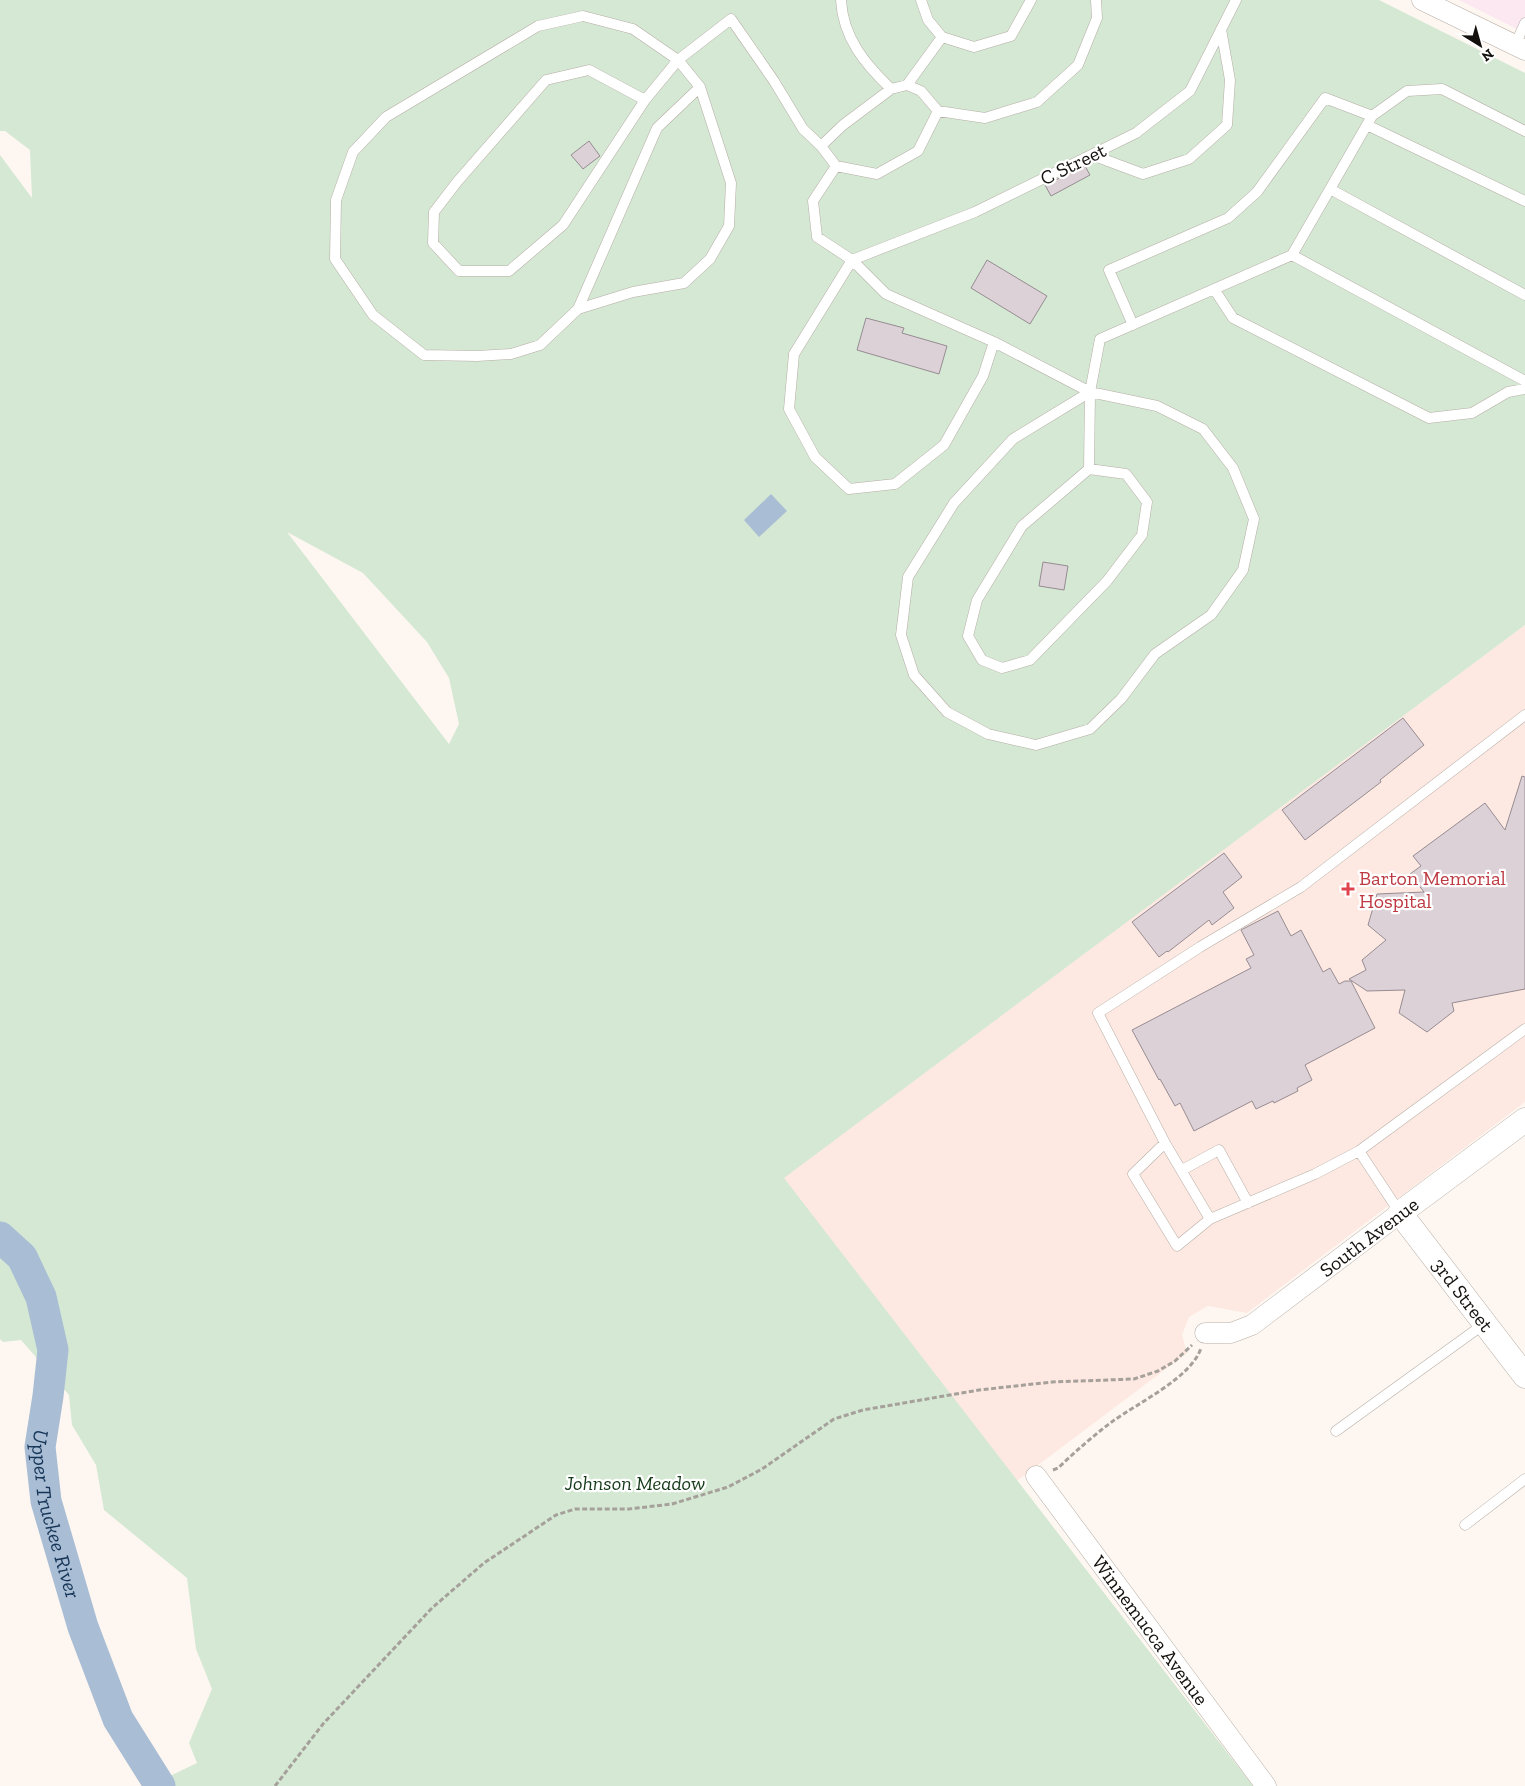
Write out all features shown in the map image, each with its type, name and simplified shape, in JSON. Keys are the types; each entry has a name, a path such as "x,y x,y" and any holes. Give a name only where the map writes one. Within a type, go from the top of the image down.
{"street":[{"path":"1422,0 1520,48"},
{"name":"South Avenue","path":"1205,1333 1231,1333 1252,1325 1525,1120"},
{"name":"3rd Street","path":"1400,1213 1525,1376"},
{"name":"Winnemucca Avenue","path":"1036,1476 1266,1786"}],"lane":[{"path":"841,0 850,39 870,69 891,90"},
{"path":"921,0 928,20 942,37 974,47 1011,36 1031,0"},
{"path":"907,85 921,91 938,111 985,118 1037,102 1078,65 1097,18 1096,0"},
{"name":"C Street","path":"852,260 974,212 1136,133 1190,91 1236,0"},
{"path":"578,309 633,292 684,283 710,259 729,226 730,183 700,87 678,60 633,29 583,16 538,26 386,117 353,152 336,200 335,259 373,315 424,355 477,356 511,354 540,345 578,309 657,128 700,87"},
{"path":"645,100 589,70 546,80 457,182 434,212 433,243 459,271 509,271 563,225 645,100 678,60 731,19 774,81 803,129 836,166 877,174 918,151 938,111"},
{"path":"1520,48 1525,23"},
{"path":"1092,155 1143,174 1189,159 1227,125 1230,80 1221,29"},
{"path":"820,146 843,125 891,90 907,85 942,37"},
{"path":"1089,469 1126,474 1147,502 1142,535 1107,581 1030,660 1002,668 982,660 968,636 977,600 1022,526 1089,469 1090,392 1100,339 1292,255 1370,120 1408,91 1442,89 1525,131"},
{"path":"1133,325 1109,270 1228,218 1257,192 1325,98 1525,201"},
{"path":"836,166 813,201 817,237 852,260 886,294 994,342 1090,392 1158,406 1203,429 1233,468 1254,519 1243,570 1211,615 1155,654 1121,699 1090,729 1036,745 988,734 947,712 914,675 901,635 908,577 954,503 1013,439 1090,392"},
{"path":"1330,188 1525,295"},
{"path":"1292,255 1525,381"},
{"path":"852,260 794,354 789,409 815,456 849,489 895,484 944,445 983,376 994,342"},
{"path":"1214,289 1233,318 1429,418 1472,413 1508,392 1525,389"},
{"path":"1210,1219 1165,1143 1098,1013 1200,947 1301,887 1525,715"},
{"path":"1165,1143 1133,1174 1177,1246 1210,1219 1315,1174 1359,1150 1525,1029"},
{"path":"1182,1170 1219,1150 1248,1203"},
{"path":"1359,1150 1400,1213"},
{"path":"1336,1432 1484,1324"},
{"path":"1465,1524 1525,1479"}],"path":[{"path":"1036,1476 1058,1468 1095,1435 1179,1376 1199,1355 1205,1333"},
{"path":"275,1786 323,1724 432,1608 484,1563 556,1515 575,1509 629,1509 672,1504 728,1487 762,1469 834,1419 863,1410 979,1390 1052,1382 1134,1379 1158,1372 1175,1361 1205,1333"}],"shaded area":[{"path":"1459,0 1525,0 1525,33"},
{"name":"Barton Memorial Hospital","path":"1525,625 1525,1102 1247,1313 1208,1306 1189,1317 1182,1335 1187,1353 1017,1481 783,1178"}],"green space":[{"name":"Johnson Meadow","path":"0,0 1379,0 1525,73 1525,625 784,1178 1253,1786 149,1786 197,1763 189,1743 212,1689 196,1649 187,1578 104,1510 96,1465 72,1425 69,1395 21,1340 3,1342 0,1339 0,155 32,198 30,150 5,131 0,131","holes":["287,532 363,573 427,642 449,678 459,724 449,744"]}],"water":[{"path":"771,494 787,511 759,537 744,520"}],"building":[{"path":"589,141 600,156 583,169 571,155"},
{"path":"1085,166 1090,175 1051,196 1045,185"},
{"path":"987,260 1047,296 1030,324 971,288"},
{"path":"866,318 904,328 902,333 947,346 939,374 857,350"},
{"path":"1043,562 1068,566 1064,590 1039,586"},
{"path":"1403,718 1424,745 1380,780 1381,782 1305,840 1282,810"},
{"path":"1522,776 1525,777 1525,989 1452,1003 1454,1011 1427,1032 1399,1013 1405,990 1367,991 1349,979 1366,970 1362,960 1386,940 1368,925 1377,894 1424,892 1410,874 1421,866 1413,856 1485,803 1505,830"},
{"path":"1224,853 1242,877 1223,892 1234,908 1212,925 1209,920 1159,957 1132,922"},
{"path":"1278,911 1291,936 1301,930 1323,972 1330,968 1339,984 1351,981 1375,1028 1305,1065 1312,1080 1297,1088 1298,1091 1274,1103 1273,1101 1256,1109 1252,1101 1194,1131 1180,1103 1175,1106 1159,1080 1132,1030 1251,968 1246,959 1254,955 1241,930"}],"waterway":[{"name":"Upper Truckee River","path":"0,1237 22,1257 41,1297 53,1350 40,1447 46,1501 83,1627 118,1719 160,1786"}],"place":[{"name":"Barton Memorial Hospital","path":"1348,889"}]}
